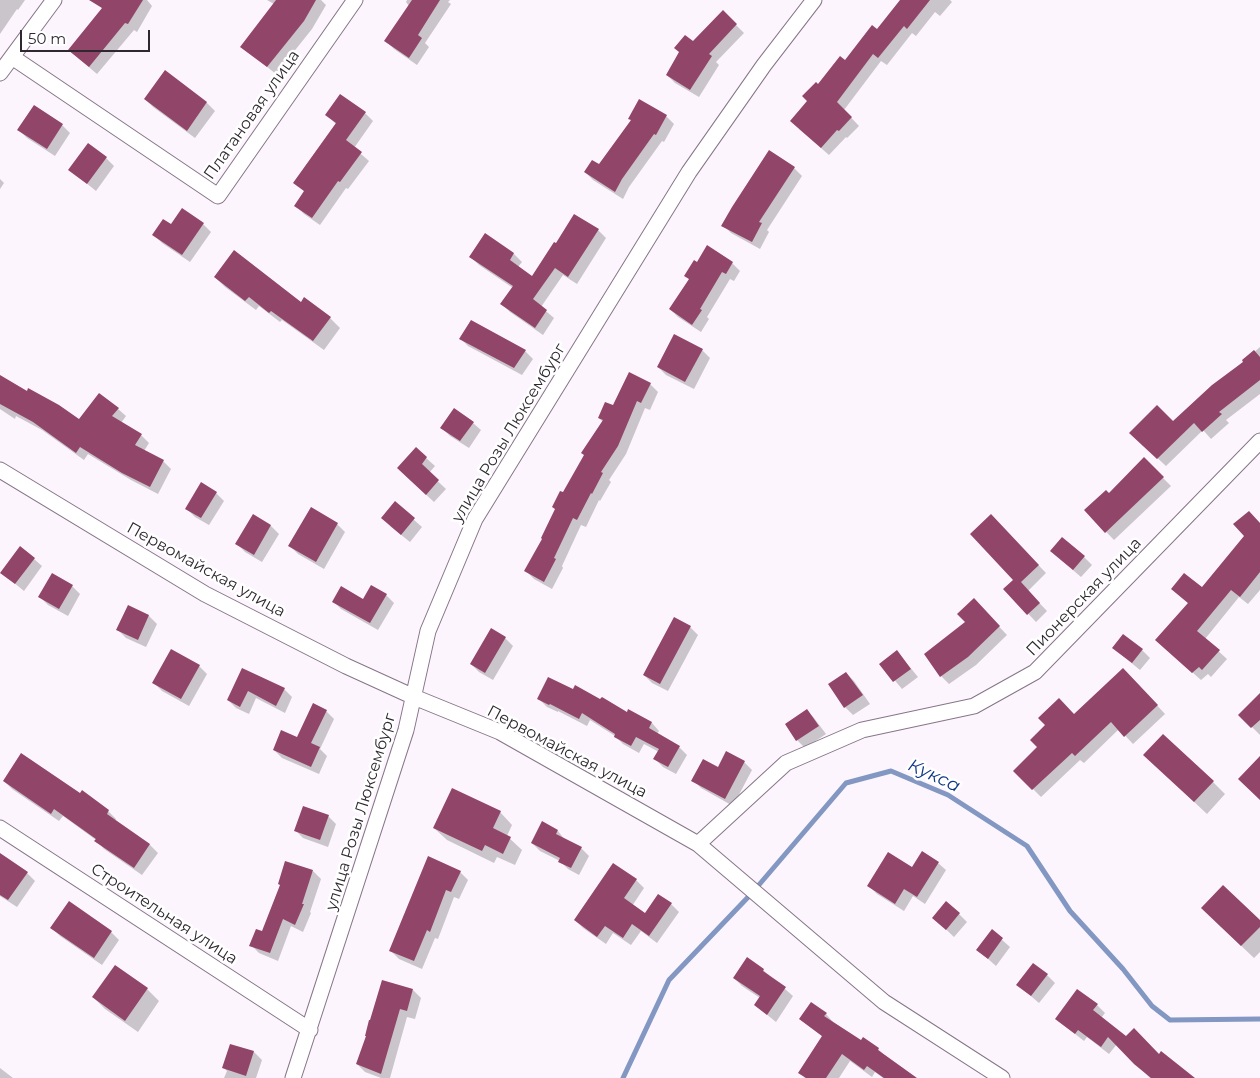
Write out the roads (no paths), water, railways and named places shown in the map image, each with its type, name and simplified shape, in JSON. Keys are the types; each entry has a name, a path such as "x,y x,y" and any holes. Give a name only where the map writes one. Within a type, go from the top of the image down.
{"street":[{"path":"0,73 54,0"},
{"name":"Платановая улица","path":"12,57 218,196 355,0"},
{"name":"улица Розы Люксембург","path":"293,1078 406,730 428,631 475,519 688,172 764,65 814,0"},
{"name":"Пионерская улица","path":"698,844 786,763 862,730 974,706 1036,672 1260,440"},
{"name":"Первомайская улица","path":"0,470 205,594 346,666 414,698 500,732 698,844 884,1002 1002,1078"},
{"name":"Строительная улица","path":"0,828 310,1030"}],"waterway":[{"name":"Кукса","path":"623,1078 669,980 752,893 846,783 891,771 948,795 1027,846 1070,911 1123,969 1152,1006 1170,1020 1260,1019"}]}
